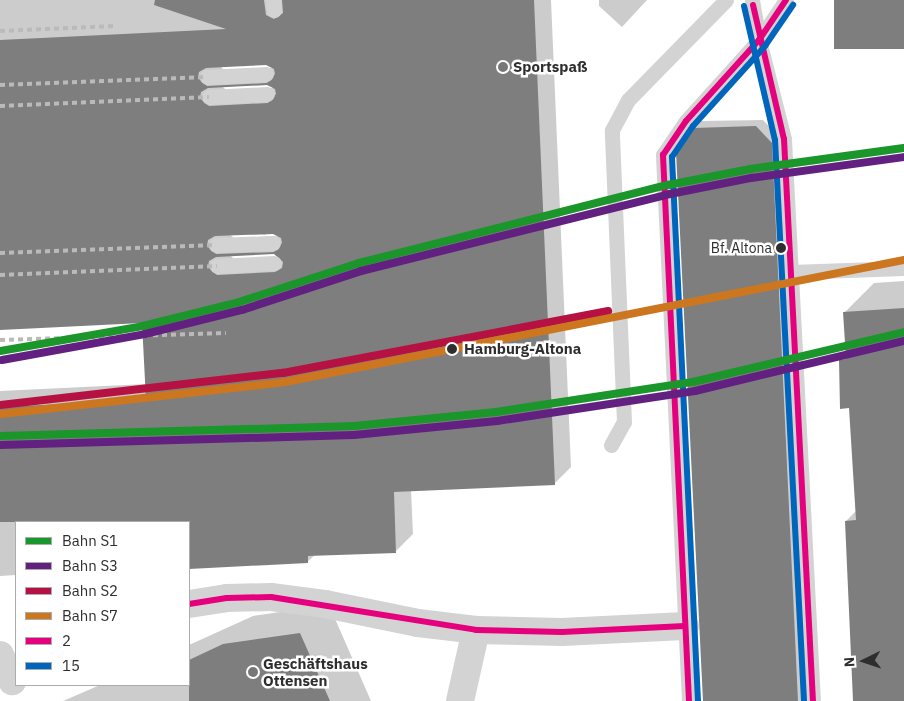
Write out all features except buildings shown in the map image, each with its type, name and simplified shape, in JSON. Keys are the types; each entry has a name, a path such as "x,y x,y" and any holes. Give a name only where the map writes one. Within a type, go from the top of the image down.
{"street":[{"path":"190,604 227,598 271,597 325,604 418,623 476,630 562,632 684,626"},
{"path":"460,701 476,630"},
{"path":"0,655 9,682"}],"lane":[{"path":"611,445 624,422 612,130 628,100 726,0"},
{"path":"752,0 759,40 784,139 813,701"},
{"path":"689,701 663,155 686,121 759,40 786,0"},
{"path":"208,77 266,74"},
{"path":"209,97 267,94"},
{"path":"216,245 273,243"},
{"path":"217,266 274,263"},
{"path":"791,272 904,268"}],"railway":[{"path":"0,31 115,26"},
{"path":"0,85 207,77"},
{"path":"0,106 209,97"},
{"path":"0,253 216,245"},
{"path":"0,275 217,266"},
{"path":"0,340 226,333"}],"rail line":[{"name":"S1","path":"0,351 143,326 239,302 359,263 668,185 750,169 904,148"},
{"name":"S3","path":"2,360 145,334 242,310 361,271 670,194 751,178 904,157"},
{"name":"S7","path":"1,414 285,382 904,260"},
{"name":"S2","path":"0,405 283,373 608,311"},
{"name":"S1","path":"0,436 354,426 496,412 693,382 904,332"},
{"name":"S3","path":"0,445 354,435 497,421 695,391 904,341"}],"transit line":[{"name":"2","path":"689,701 663,155 686,121 759,40 786,0"},
{"name":"2","path":"753,5 784,139 813,701"},
{"name":"15","path":"698,701 672,157 693,126 765,46 793,5"},
{"name":"15","path":"744,6 775,140 804,701"},
{"name":"2","path":"190,604 227,598 271,597 476,630 562,632 685,626"}],"place":[{"name":"Sportspaß","path":"503,67"},
{"name":"Bf. Altona","path":"781,248"},
{"name":"Hamburg-Altona","path":"452,349"},
{"name":"Geschäftshaus Ottensen","path":"253,672"}]}
